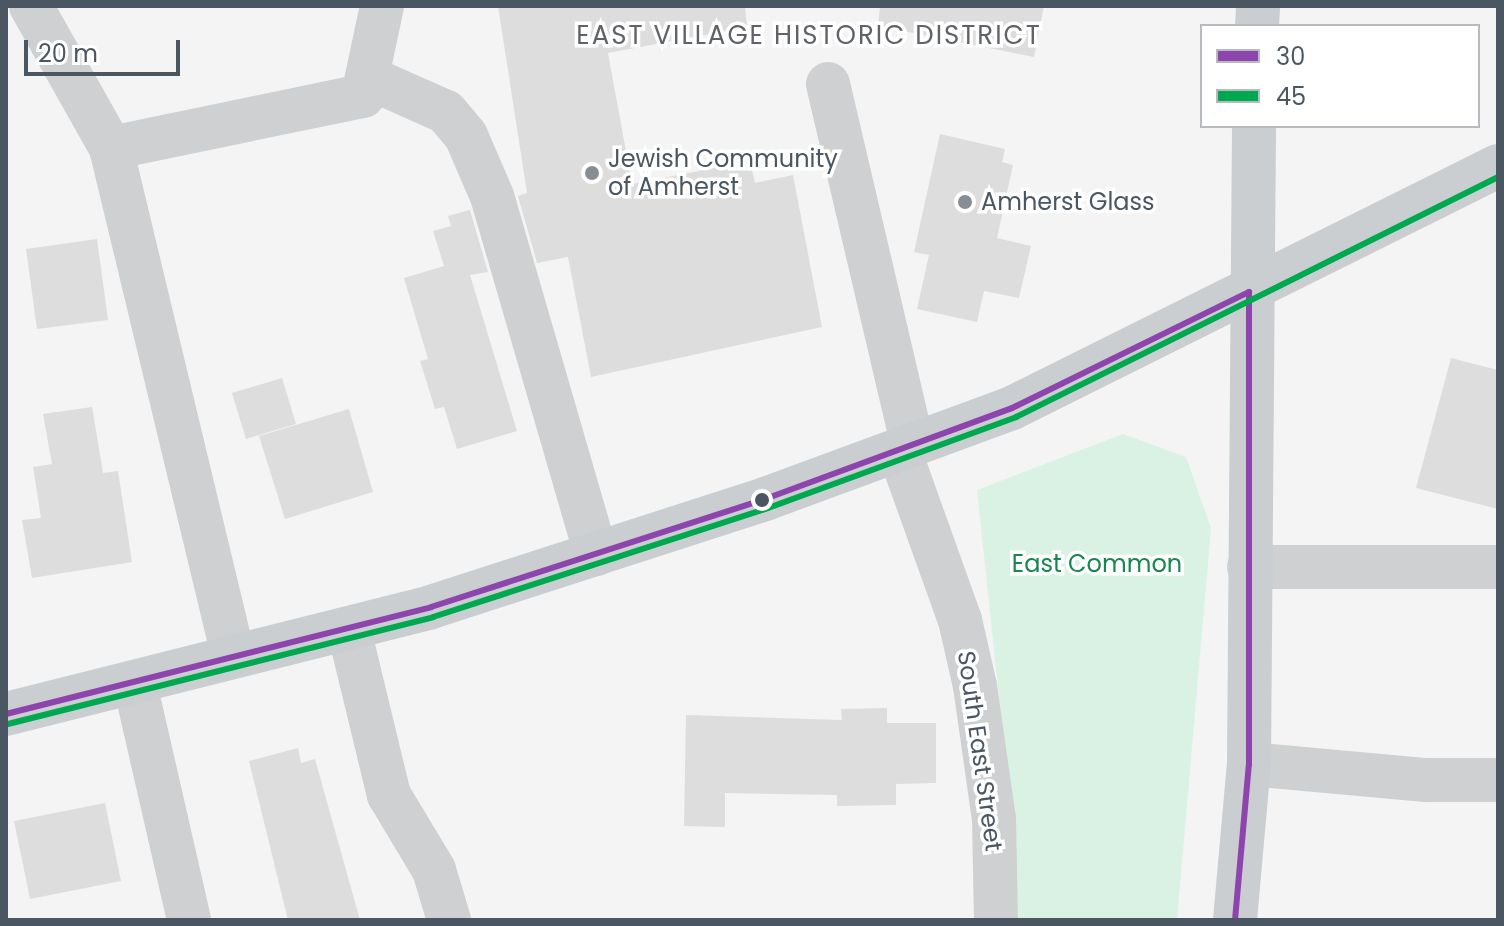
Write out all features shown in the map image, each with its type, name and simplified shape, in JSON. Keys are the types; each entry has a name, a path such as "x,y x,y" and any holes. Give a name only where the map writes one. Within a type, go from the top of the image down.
{"main road":[{"path":"1235,920 1249,764 1249,292 1254,128"},
{"path":"6,714 135,684 233,655 349,630 596,554 906,447 1012,408 1498,166"}],"street":[{"path":"31,6 111,148 233,655"},
{"path":"111,148 363,96 382,6"},
{"path":"367,77 446,112 466,136 492,196 596,554"},
{"name":"South East Street","path":"828,84 906,447 960,620 975,686 994,819 996,920"},
{"path":"1249,567 1498,567"},
{"path":"349,630 389,795 434,870 449,920"},
{"path":"135,684 189,920"},
{"path":"1249,764 1426,780 1498,780"}],"green space":[{"name":"East Common","path":"1123,434 1186,457 1211,528 1177,920 1014,920 1006,761 977,490"}],"building":[{"path":"498,6 745,6 747,27 608,53 632,184 750,161 755,183 793,175 822,327 591,377 568,257 537,263 518,196 527,193"},
{"path":"880,6 1044,6 1034,57 878,26"},
{"name":"Amherst Glass","path":"940,134 1005,149 1002,162 1013,165 997,238 1031,246 1019,298 984,291 977,322 917,309 929,255 914,252"},
{"path":"470,210 488,272 470,275 517,431 457,449 444,407 435,409 420,361 428,359 404,278 444,266 433,231 451,226 448,216"},
{"path":"97,239 108,320 37,329 26,249"},
{"path":"1451,358 1498,370 1498,509 1416,488"},
{"path":"282,378 296,424 246,439 232,393"},
{"path":"92,407 103,473 118,471 132,562 32,578 22,520 41,518 33,467 52,464 43,414"},
{"path":"349,409 373,492 285,519 259,436"},
{"path":"887,708 887,723 936,723 936,783 896,784 896,805 837,806 837,795 725,793 725,827 684,826 686,715 842,720 841,709"},
{"path":"298,748 301,763 315,759 360,920 288,920 249,761"},
{"path":"105,803 121,881 30,899 14,821"}],"transit line":[{"name":"45","path":"8,724 433,617 768,508 1016,417 1498,177"},
{"name":"30","path":"6,714 431,607 765,499 1012,408 1249,292"},
{"name":"30","path":"1235,920 1249,764 1249,292"}],"place":[{"name":"Jewish Community of Amherst","path":"592,173"},
{"name":"Amherst Glass","path":"965,202"}],"district":[{"name":"EAST VILLAGE HISTORIC DISTRICT","path":"809,36"}]}
